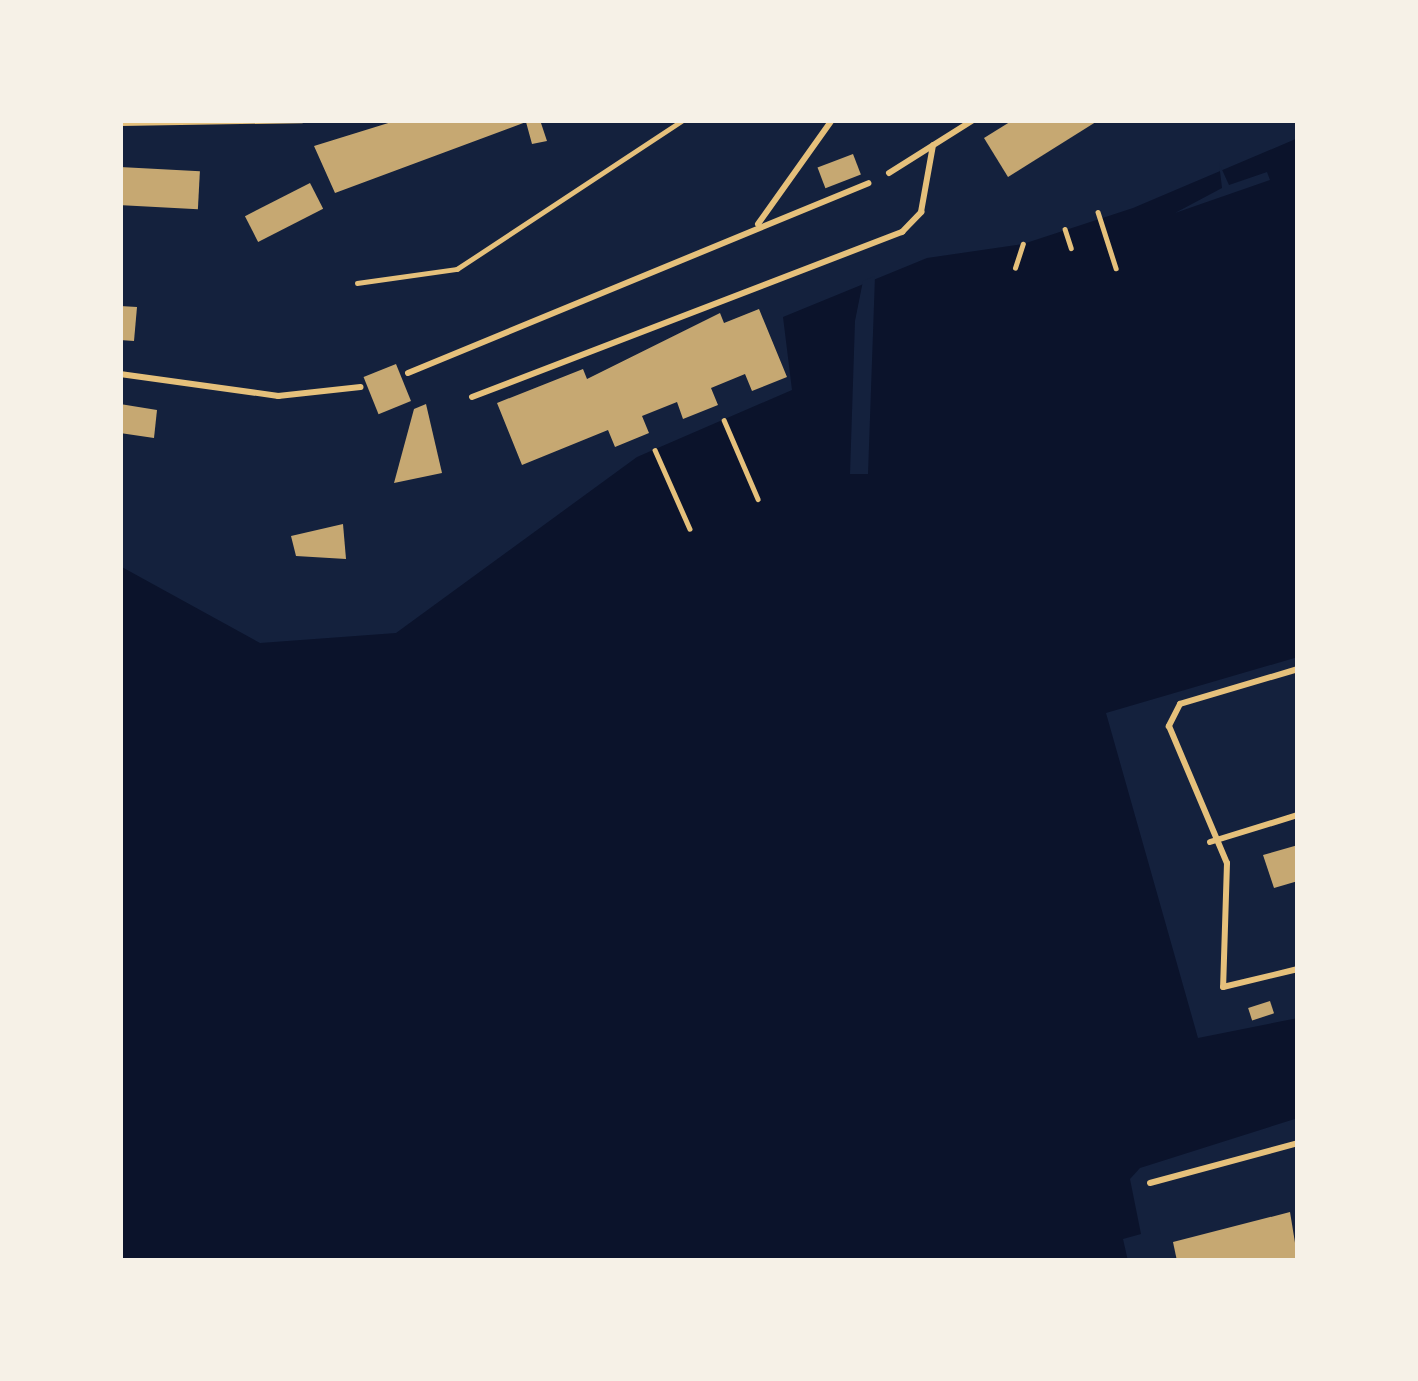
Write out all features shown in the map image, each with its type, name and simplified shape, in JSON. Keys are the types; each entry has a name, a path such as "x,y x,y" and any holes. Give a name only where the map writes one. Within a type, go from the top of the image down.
{"lane":[{"path":"120,123 302,120"},
{"path":"755,229 832,120"},
{"path":"889,173 973,120"},
{"path":"472,397 902,232 921,212 933,145"},
{"path":"408,373 868,183"},
{"path":"120,374 278,396 362,387"},
{"path":"1298,669 1172,711 1172,744 1210,842 1227,863 1222,987 1298,969"},
{"path":"1210,842 1298,815"},
{"path":"1150,1183 1298,1143"}],"path":[{"path":"357,283 457,269 683,120"},
{"path":"1097,212 1116,268"},
{"path":"1065,229 1071,248"},
{"path":"1015,268 1023,244"},
{"path":"724,419 758,500"},
{"path":"655,449 690,530"}],"water":[{"path":"1298,138 1298,657 1106,713 1198,1038 1298,1018 1298,1118 1140,1168 1130,1179 1141,1234 1123,1239 1128,1261 120,1261 120,566 260,643 396,633 637,457 792,390 783,317 927,258 1023,244 1133,208"}],"pier":[{"path":"1219,163 1229,185 1267,172 1270,180 1175,213 1222,188"},
{"path":"875,276 868,474 850,474 855,321 863,281"}],"building":[{"path":"398,120 540,120 547,141 532,144 526,122 335,193 314,146"},
{"path":"1013,120 1099,120 1008,177 984,138"},
{"path":"853,154 861,175 825,188 818,168"},
{"path":"120,167 200,171 198,209 120,205"},
{"path":"310,183 323,209 258,242 245,216"},
{"path":"120,306 137,307 134,341 120,340"},
{"path":"759,309 787,377 752,391 745,374 711,388 718,405 683,419 677,402 642,416 649,433 615,447 608,430 522,465 497,403 583,369 587,379 720,313 724,323"},
{"path":"396,364 411,401 379,414 364,377"},
{"path":"120,404 157,410 154,438 120,433"},
{"path":"426,404 442,473 394,483 414,409"},
{"path":"343,524 346,559 296,556 291,536"},
{"path":"1298,845 1298,881 1274,888 1263,855"},
{"path":"1270,1001 1274,1013 1252,1020 1248,1008"},
{"path":"1290,1212 1298,1261 1177,1261 1173,1242"}]}
